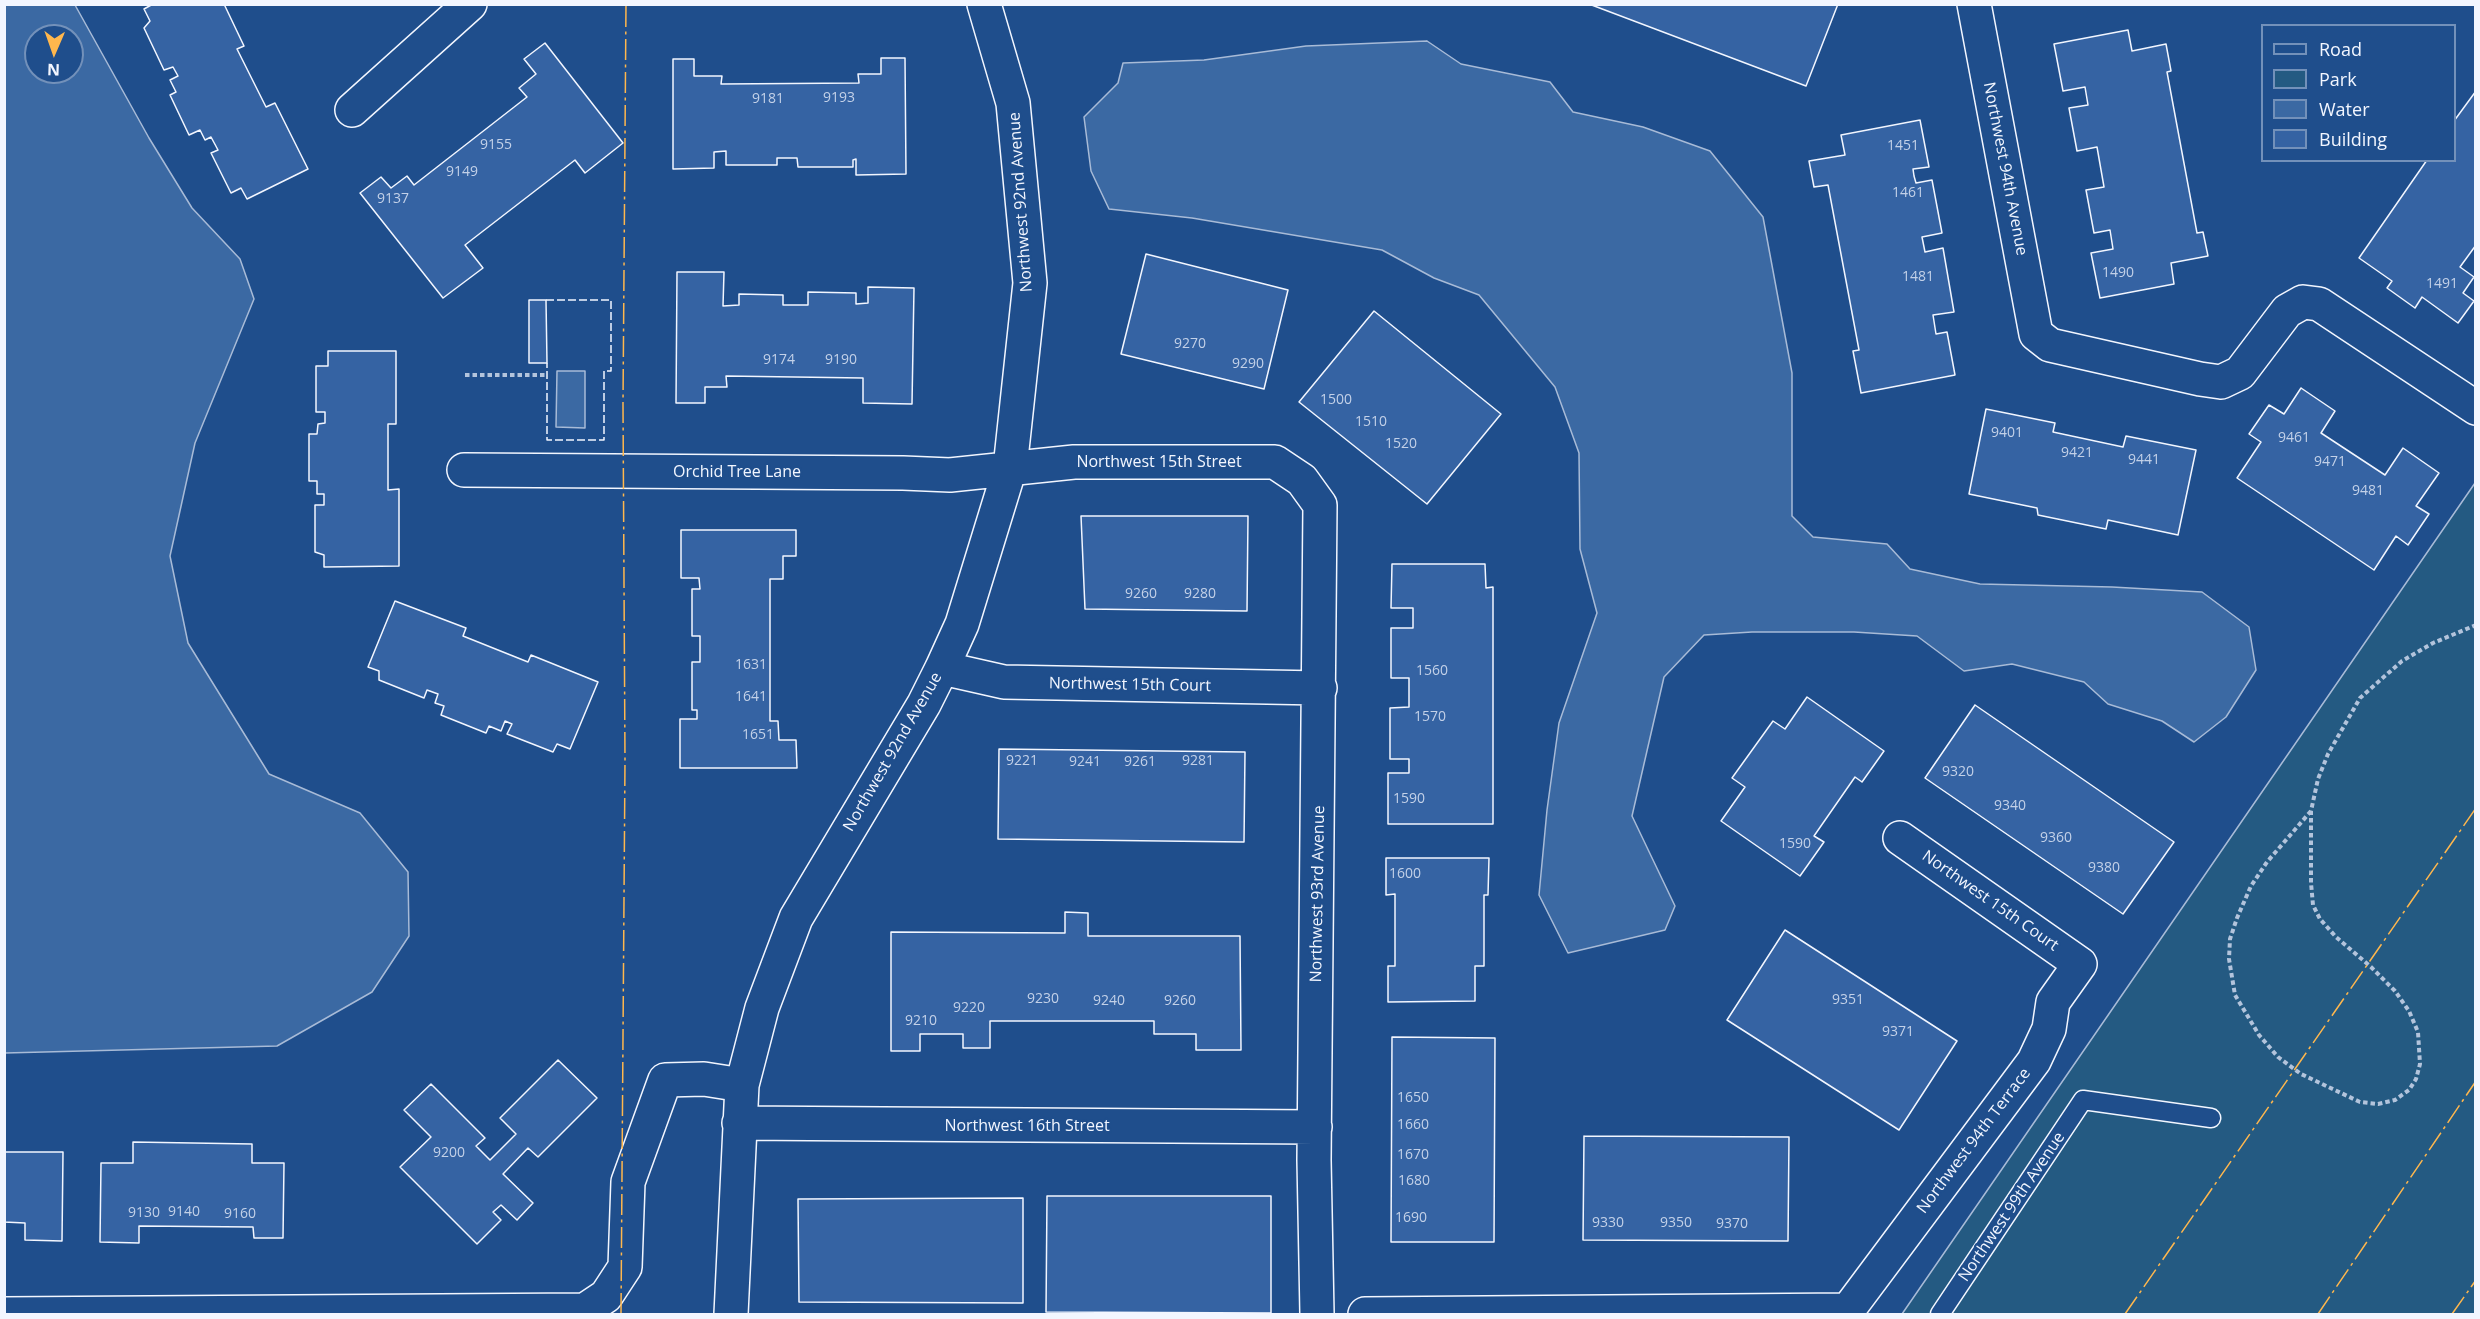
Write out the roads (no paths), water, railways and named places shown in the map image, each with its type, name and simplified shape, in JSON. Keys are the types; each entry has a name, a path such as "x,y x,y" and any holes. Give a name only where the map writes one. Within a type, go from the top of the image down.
{"street":[{"path":"352,110 470,4"},
{"name":"Northwest 92nd Avenue","path":"731,1314 742,1085 762,1008 796,918 924,704 942,668 966,614 1010,468 1030,283 1013,103 984,4"},
{"name":"Northwest 94th Avenue","path":"1974,4 2036,334 2050,345 2222,382 2240,373 2287,312 2303,302 2319,304 2475,408"},
{"name":"Northwest 15th Street","path":"1010,468 1074,462 1275,462 1302,480"},
{"name":"Orchid Tree Lane","path":"464,470 903,472 950,475 1010,468"},
{"name":"Northwest 93rd Avenue","path":"1302,480 1320,505 1315,1127 1317,1314"},
{"name":"Northwest 15th Court","path":"942,668 1005,682 1320,688"},
{"name":"Northwest 15th Court","path":"1900,838 2080,963"},
{"name":"Northwest 94th Terrace","path":"1365,1314 1848,1310 2034,1061 2049,1029 2053,1002 2080,963"},
{"path":"4,1314 585,1310 606,1296 625,1267 628,1182 665,1080 704,1079 742,1085"},
{"name":"Northwest 16th Street","path":"739,1123 1315,1127"}],"lane":[{"name":"Northwest 99th Avenue","path":"1940,1314 2083,1100 2211,1118"}],"water":[{"path":"4,5 75,5 149,138 192,208 240,259 254,299 195,443 170,556 188,643 269,774 360,813 408,872 409,936 372,992 277,1046 5,1053"},
{"path":"1427,41 1461,64 1550,82 1573,112 1643,127 1710,151 1763,217 1792,373 1792,516 1813,537 1887,544 1910,569 1980,584 2202,592 2249,627 2256,670 2226,717 2194,742 2162,721 2108,704 2084,682 2012,664 1964,671 1917,636 1854,632 1752,632 1704,635 1664,677 1632,816 1675,906 1665,930 1568,953 1539,895 1547,810 1559,723 1597,613 1580,549 1579,453 1555,387 1479,295 1434,278 1382,250 1192,218 1109,209 1091,171 1084,117 1118,83 1123,63 1204,60 1306,46"},
{"path":"557,371 585,371 585,428 556,427"}]}
